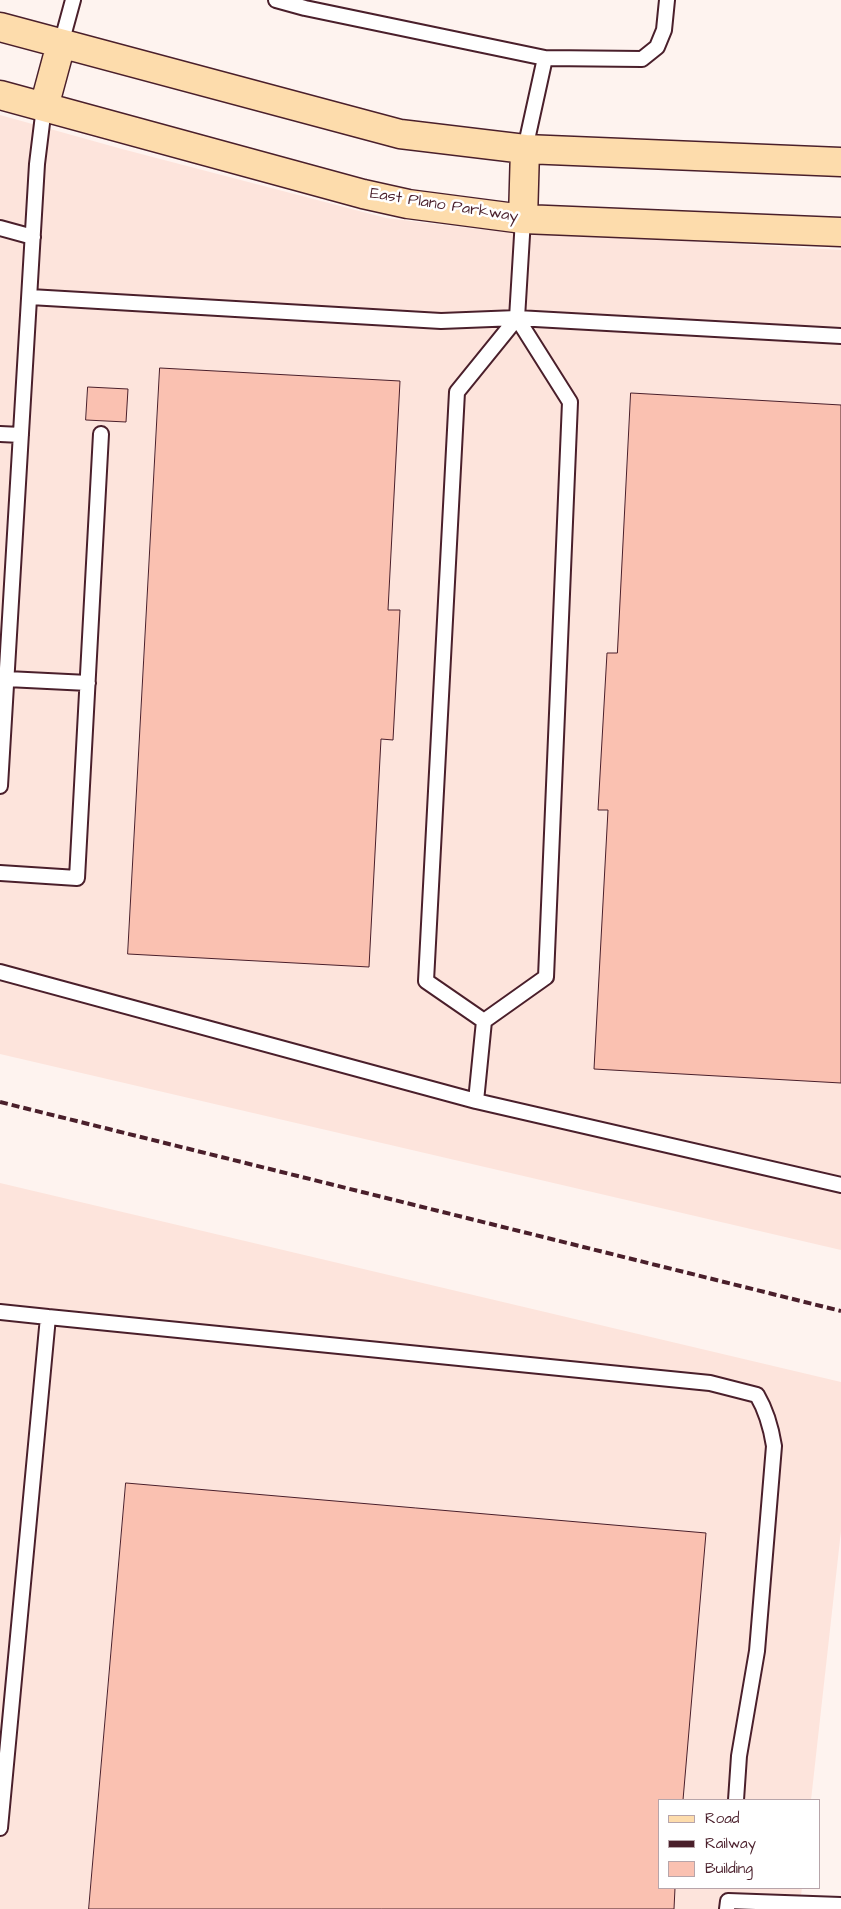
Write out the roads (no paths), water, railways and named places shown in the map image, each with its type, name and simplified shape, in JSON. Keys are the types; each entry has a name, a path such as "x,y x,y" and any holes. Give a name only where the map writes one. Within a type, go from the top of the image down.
{"main road":[{"path":"0,27 400,134 525,149 841,162"},
{"path":"44,107 61,44"},
{"name":"East Plano Parkway","path":"0,95 372,196 408,204 523,219 841,232"},
{"path":"523,219 525,149"}],"lane":[{"path":"61,44 73,0"},
{"path":"276,0 305,8 545,58 642,59 657,47 664,30 667,0"},
{"path":"525,149 545,58"},
{"path":"0,786 33,237 44,107"},
{"path":"484,1021 426,981 457,392 517,318 523,219"},
{"path":"0,228 33,237"},
{"path":"30,297 441,321 517,318 841,336"},
{"path":"476,1101 484,1021 546,977 547,967 570,402 517,318"},
{"path":"0,434 21,435"},
{"path":"0,873 76,878 101,434"},
{"path":"6,679 88,683"},
{"path":"0,972 476,1101 841,1186"},
{"path":"0,1312 710,1383 757,1395 767,1412 774,1446 757,1651 739,1756 736,1799"},
{"path":"0,1828 48,1317"},
{"path":"728,1899 841,1905"}],"railway":[{"path":"0,1102 841,1311"}]}
